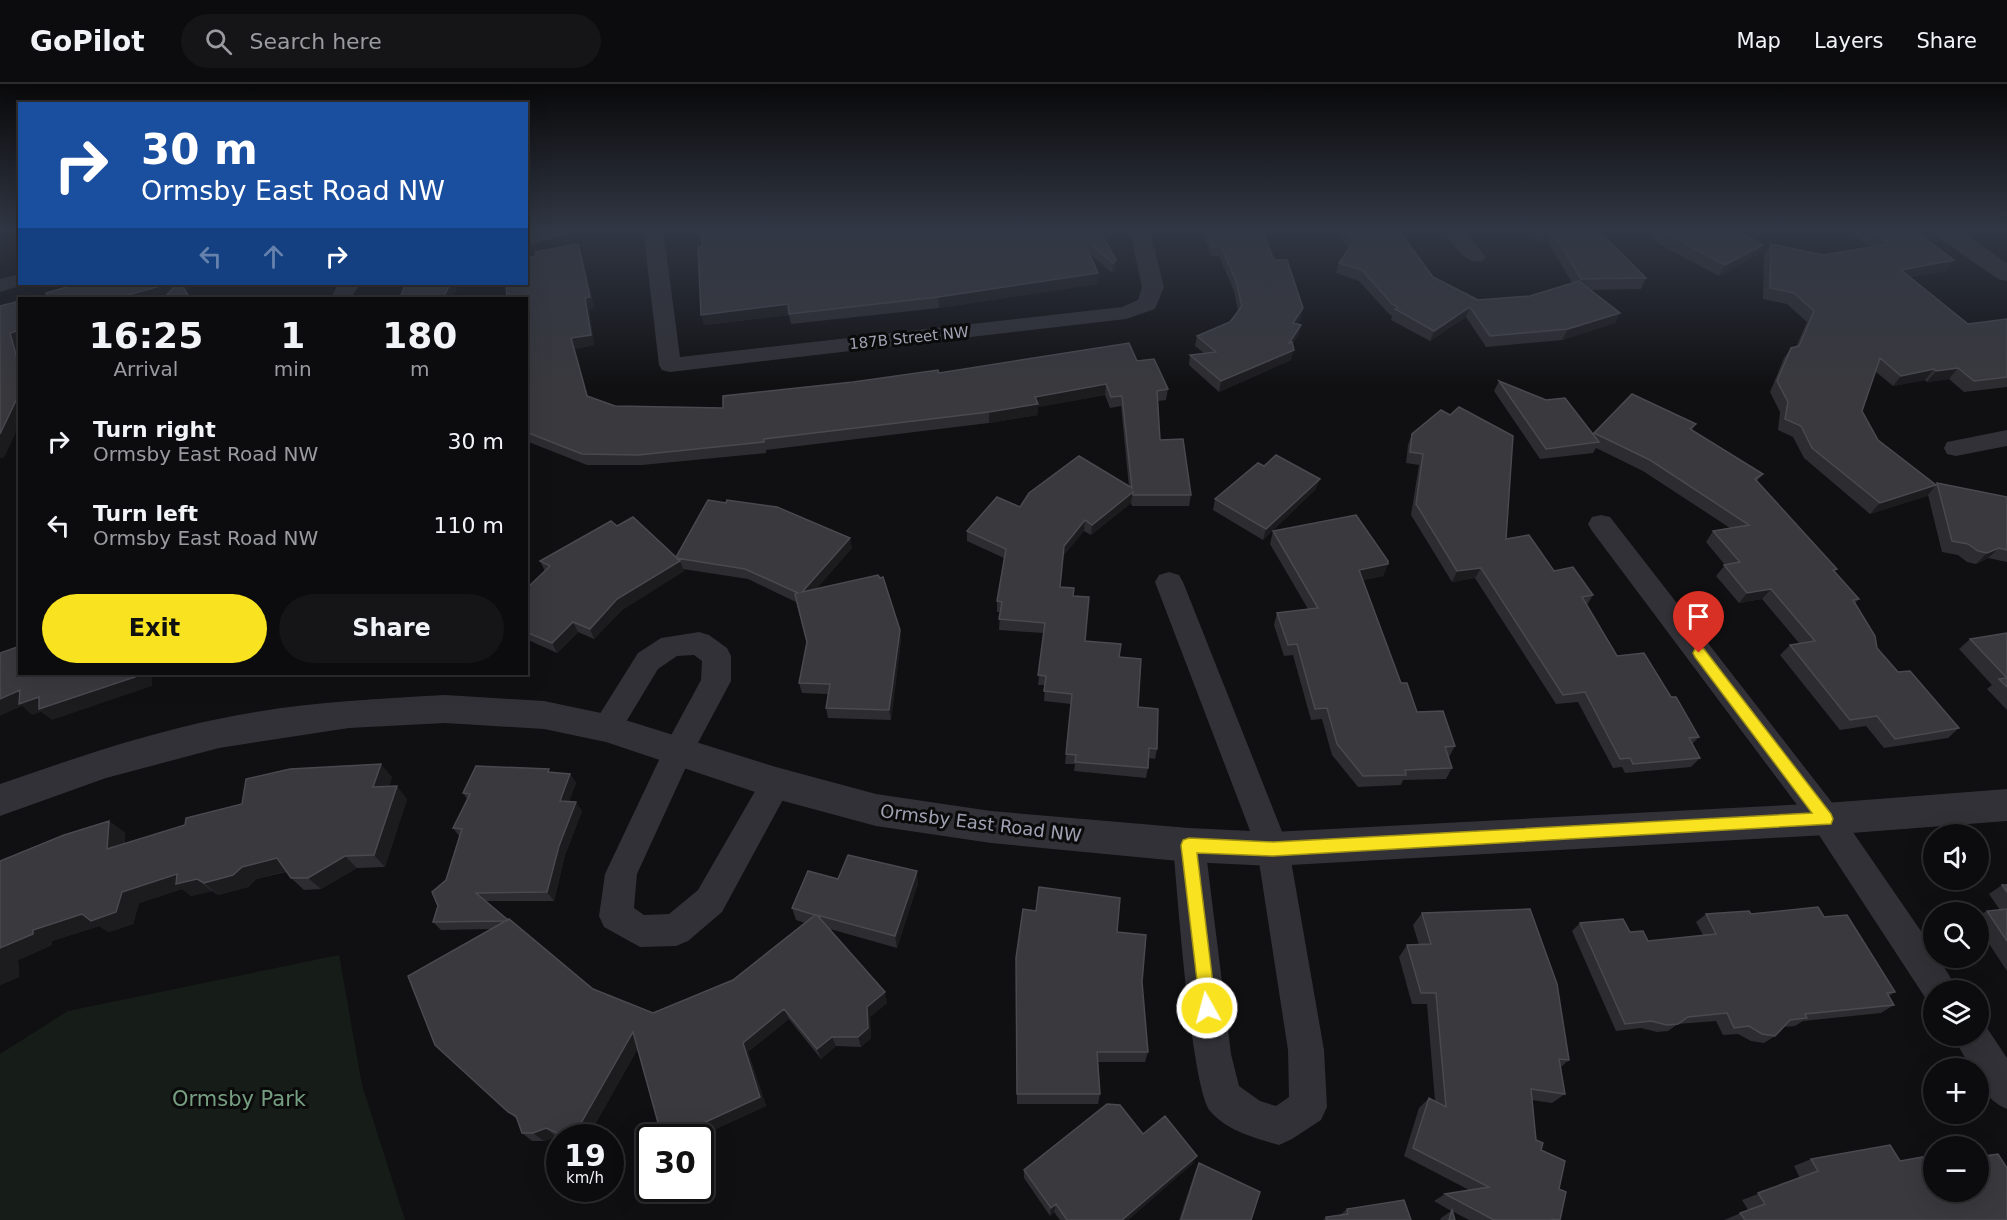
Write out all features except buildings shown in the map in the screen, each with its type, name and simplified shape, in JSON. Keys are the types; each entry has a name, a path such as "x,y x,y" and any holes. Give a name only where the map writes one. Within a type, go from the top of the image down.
{"street":[{"path":"0,286 17,281"},
{"name":"187B Street NW","path":"660,281 670,365 1126,313 1147,304 1153,287 1152,281"},
{"path":"1956,448 2007,438"},
{"path":"1601,524 1826,819 1933,980"},
{"path":"1169,582 1273,849 1306,1050 1308,1107 1279,1126 1250,1117 1223,1097 1213,1054 1189,845"},
{"path":"606,728 648,661 671,646 699,643 717,656 716,681 679,750 621,874 616,916 640,931 676,930 710,901 776,783"},
{"name":"Ormsby East Road NW","path":"0,800 105,763 219,733 349,714 445,710 544,715 606,728 776,783 876,810 991,827 1189,845 1273,849 1826,819 2007,806"},
{"path":"1977,1046 2007,1090"}],"green space":[{"name":"Ormsby Park","path":"339,955 362,1085 405,1220 0,1220 0,1054 68,1011"}],"route":[{"path":"1207,1008 1189,845 1273,849 1826,819 1699,653"}]}
